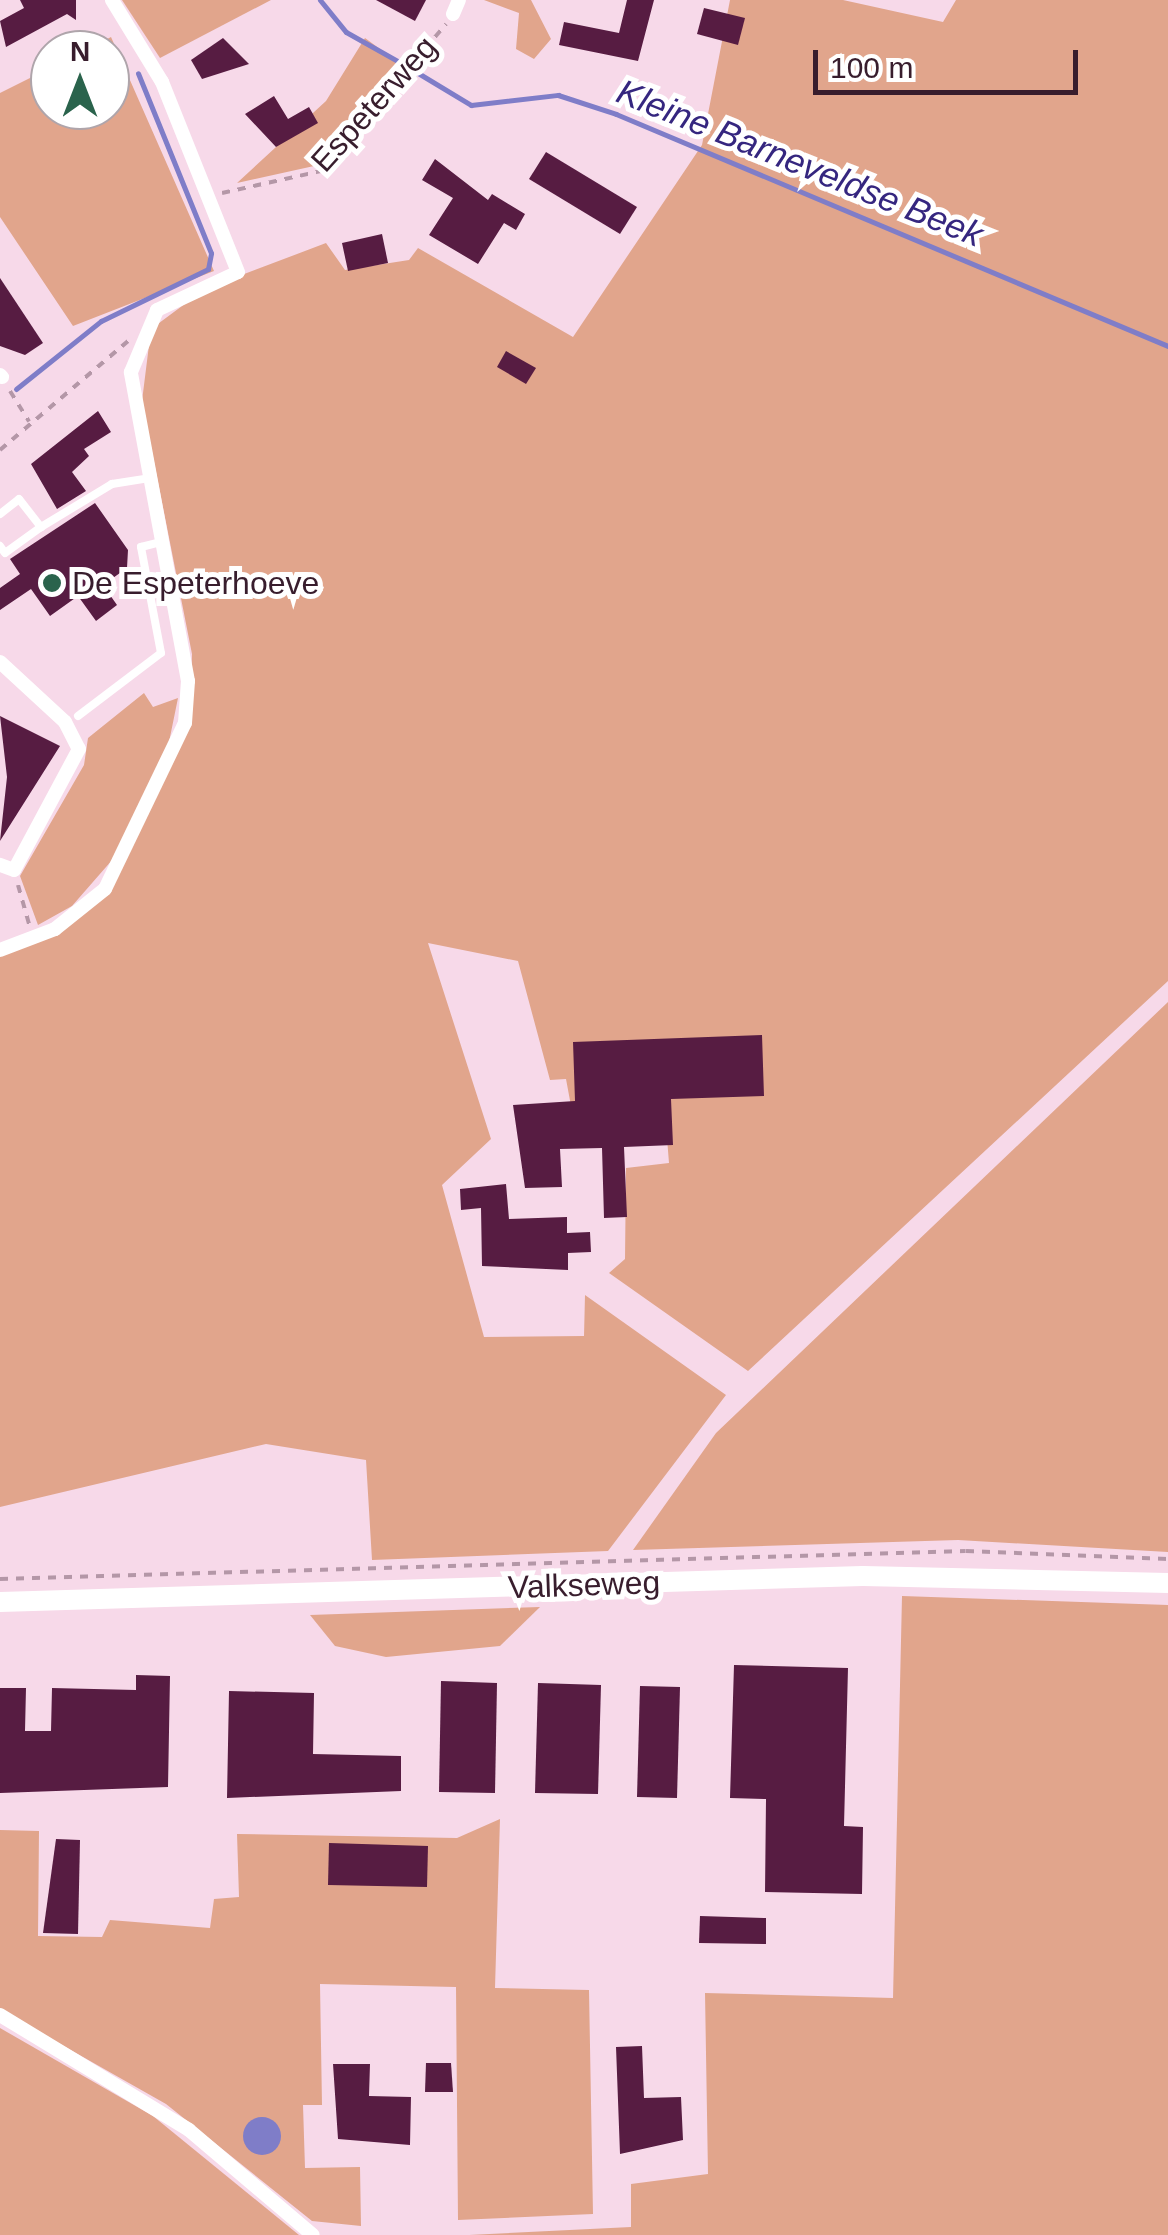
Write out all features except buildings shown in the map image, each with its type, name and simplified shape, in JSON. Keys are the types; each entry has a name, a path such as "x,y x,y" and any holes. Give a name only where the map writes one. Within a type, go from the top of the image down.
{"main road":[{"name":"Valkseweg","path":"0,1602 863,1576 1168,1583"}],"street":[{"path":"0,950 55,929 105,889 171,762 188,681 131,406 138,341 174,298 238,272 213,196 162,82 112,0"},
{"path":"0,662 65,722 79,749 7,867"},
{"path":"0,2016 190,2130 313,2235"}],"lane":[{"path":"0,546 6,553 112,484 148,478"},
{"path":"0,514 19,499 41,527"},
{"path":"78,716 161,653 141,547 161,542"}],"path":[{"name":"Espeterweg","path":"213,196 321,171 456,7"},
{"path":"0,450 114,346 138,341"},
{"path":"1,376 29,421"},
{"path":"7,867 29,926"},
{"name":"Valkseweg","path":"0,1579 929,1552 1168,1559"}],"shaded area":[{"path":"122,0 271,0 160,58"},
{"path":"484,0 531,0 551,39 534,59 516,49 519,13"},
{"path":"730,0 843,0 943,22 956,0 1168,0 1168,981 748,1371 609,1273 625,1259 626,1168 669,1163 664,1101 571,1106 566,1079 550,1080 518,961 428,943 491,1139 442,1185 484,1337 584,1336 585,1295 726,1395 608,1551 372,1560 366,1460 266,1444 0,1507 0,955 66,928 116,880 190,717 192,654 142,401 151,329 205,289 326,243 345,270 409,260 418,248 573,337 702,145"},
{"path":"365,38 399,63 314,166 237,183 326,101"},
{"path":"30,78 30,130 130,130 130,80 214,271 73,326 0,217 0,93"},
{"path":"144,693 153,707 178,698 168,747 113,859 72,906 38,925 20,876 84,765 88,738"},
{"path":"1168,1002 1168,1552 958,1540 633,1550 716,1433"},
{"path":"902,1596 1168,1605 1168,2235 469,2235 631,2227 631,2184 708,2174 705,1993 893,1998"},
{"path":"540,1607 500,1646 386,1657 335,1646 310,1615"},
{"path":"500,1819 495,1988 589,1990 593,2214 458,2220 456,1987 320,1984 322,2105 303,2105 305,2168 360,2167 361,2226 312,2221 166,2104 0,2010 0,1830 39,1831 38,1936 102,1937 110,1920 210,1928 214,1899 239,1897 237,1834 457,1838"},
{"path":"0,2028 153,2116 299,2235 0,2235"},
{"path":"262,2117 275,2123 281,2136 275,2149 262,2155 249,2149 243,2136 249,2123"}],"waterway":[{"name":"Kleine Barneveldse Beek","path":"320,0 346,32 401,63"},
{"name":"Kleine Barneveldse Beek","path":"413,70 471,105 558,95 616,114 1168,346"},
{"path":"16,389 101,321 208,269 211,253 138,73"}],"place":[{"name":"De Espeterhoeve","path":"52,583"}]}
